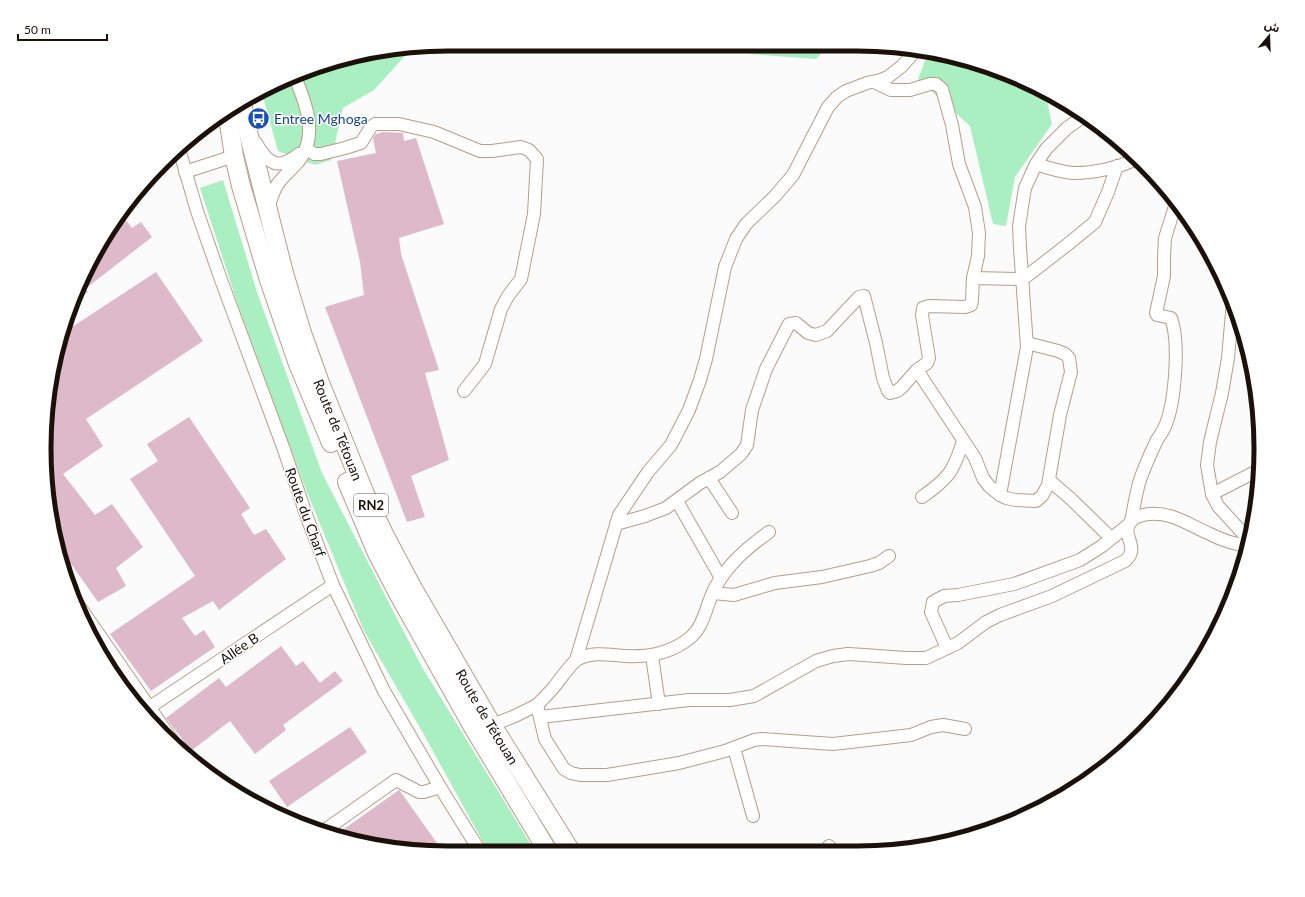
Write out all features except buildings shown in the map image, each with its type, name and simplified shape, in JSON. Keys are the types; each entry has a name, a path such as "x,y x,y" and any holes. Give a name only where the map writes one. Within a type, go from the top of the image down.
{"highway":[{"name":"Route de Tétouan","path":"243,108 284,273 302,333 323,390 365,494 411,585 492,725 568,846"},
{"name":"Route de Tétouan","path":"228,118 234,156 241,186 269,280 298,364 377,552 399,595 473,727 545,846"}],"street":[{"path":"492,725 537,705 576,660 619,515 648,472 671,445 689,410 706,359 725,267 736,239 746,224 775,196 793,175 828,107 837,97 846,91 880,80 892,74 902,66 912,55"},
{"path":"268,209 278,184 299,160 306,148 310,121 307,107 297,81"},
{"path":"616,524 645,516 666,508 720,472 741,454 747,445 752,410 766,369 789,324 796,323 808,333 816,335 826,331 859,297 864,296 883,378 890,393 896,392 917,370 927,363 929,358 922,315 923,308 929,306 965,307 970,305 972,300 973,278 978,256 979,233 975,207 959,164 953,131 942,89 936,84 930,84 910,90 891,90 874,82"},
{"path":"1000,496 1017,409 1027,343 1020,226 1025,188 1036,164 1046,149 1067,128 1079,119"},
{"path":"246,124 263,156 272,162 278,164 289,162 306,148"},
{"path":"306,148 314,154 321,154 345,148 361,143 371,127 376,124 399,124 434,132 480,151 521,147 529,150 537,159 534,214 522,279 504,301 485,364 464,391"},
{"name":"Route du Charf","path":"181,155 197,211 220,277 333,585 384,691 477,846"},
{"path":"185,172 234,156"},
{"path":"1036,164 1051,169 1073,172 1095,171 1127,164 1132,161"},
{"path":"973,278 1023,279 1067,245 1094,222 1108,192 1117,166"},
{"path":"540,717 689,700 730,700 754,696 816,661 833,656 859,654 926,658 958,643 986,622 1000,615 1052,596 1128,559 1132,544 1127,530 1140,478 1157,440 1166,426 1170,411 1174,382 1175,345 1171,318 1157,315 1156,313 1164,276 1165,238 1174,210"},
{"path":"1231,315 1228,358 1222,393 1210,442 1207,465 1212,494 1218,506 1244,534"},
{"path":"917,370 975,458 983,478 989,486 1000,496 1016,500 1036,501 1046,492 1060,415 1071,372 1069,358 1065,354 1027,343"},
{"path":"922,497 945,480 955,466 964,441"},
{"path":"1212,494 1253,473"},
{"path":"709,478 732,513"},
{"path":"1049,480 1111,538"},
{"path":"677,501 720,578"},
{"path":"947,648 931,612 933,602 944,596 958,595 1014,584 1080,560 1102,546 1129,524 1134,518 1148,514 1172,516 1210,535 1241,545"},
{"path":"576,660 594,654 652,656 672,649 685,642 696,634 709,607 713,593 720,578 736,559 769,532"},
{"path":"713,593 734,595 775,583 822,577 870,566 879,563 889,556"},
{"name":"Allée B","path":"148,708 333,585"},
{"path":"97,634 136,694"},
{"path":"652,656 659,704"},
{"path":"537,705 545,739 564,769 571,773 580,775 607,775 679,763 734,748 754,740 762,739 833,744 911,735 931,727 943,725 965,729"},
{"path":"734,748 753,816"},
{"path":"329,827 396,780 419,792 440,787"}],"green space":[{"path":"746,51 823,51 816,59 750,54"},
{"path":"407,53 374,90 343,108 331,160 315,165 278,151 263,97 296,81 321,72 371,59"},
{"path":"926,58 984,72 1009,81 1047,100 1052,124 1015,177 1006,226 993,224 970,126 918,79"},
{"path":"223,180 257,292 322,473 422,667 532,846 485,846 423,733 364,631 306,490 238,305 200,188"}],"place":[{"name":"Entree Mghoga","path":"259,118"}]}
